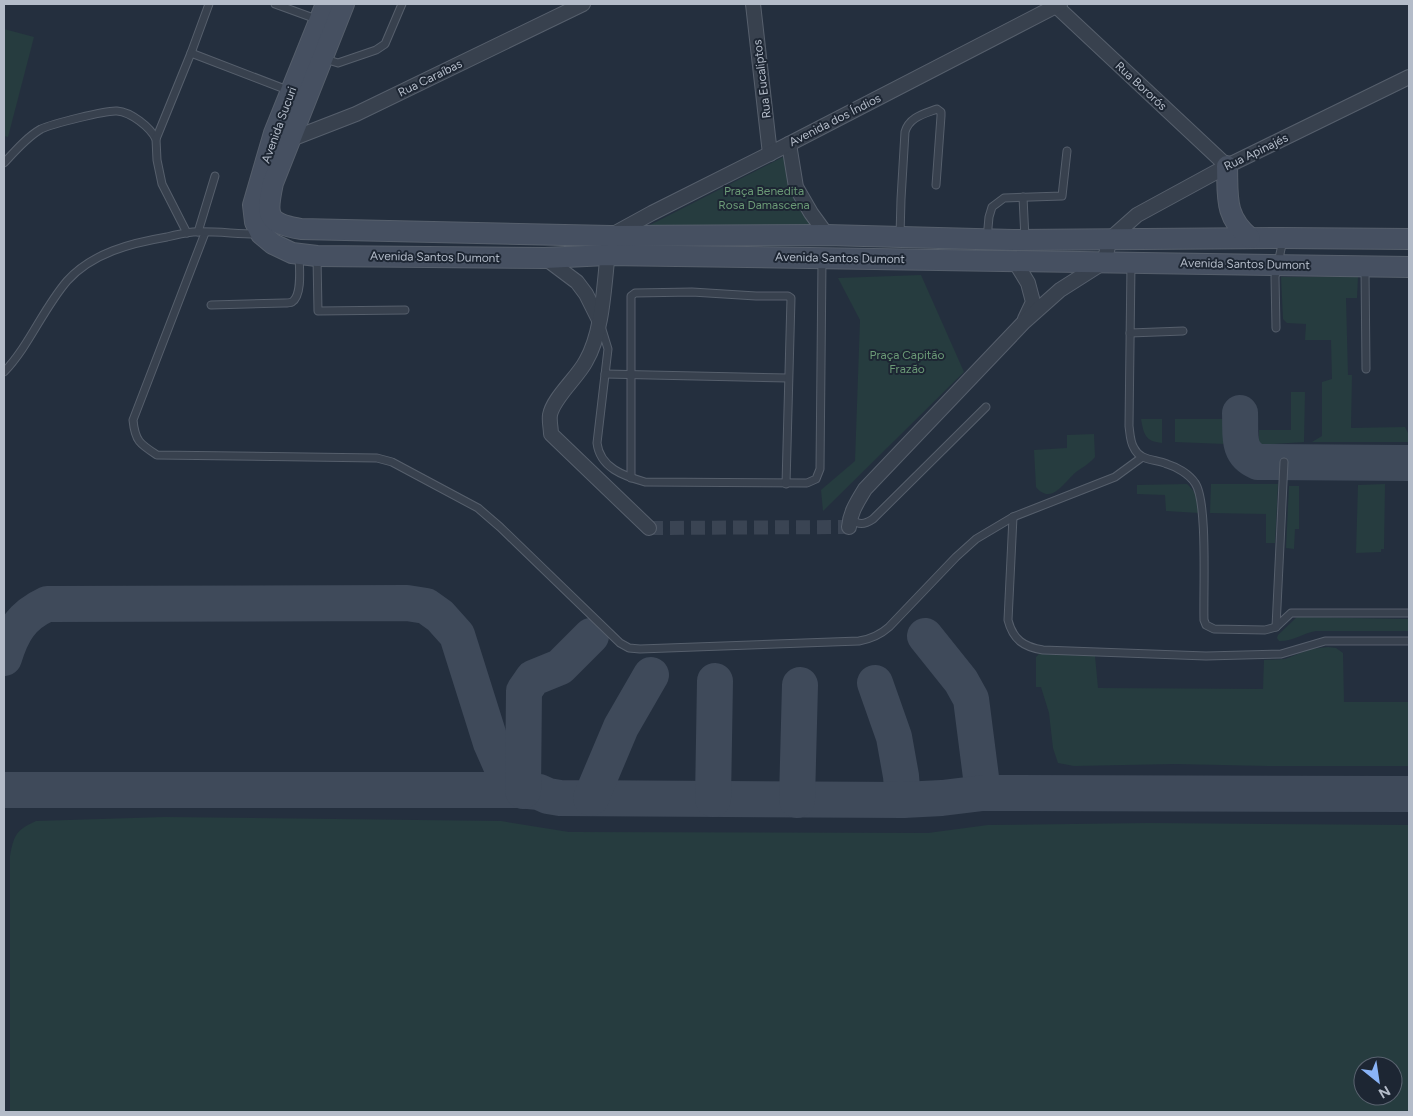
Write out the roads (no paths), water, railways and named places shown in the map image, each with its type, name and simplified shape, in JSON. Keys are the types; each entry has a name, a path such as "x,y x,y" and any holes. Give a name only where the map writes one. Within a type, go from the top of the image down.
{"main road":[{"name":"Avenida Sucuri","path":"272,233 255,222 253,205 299,94 327,16 344,4"},
{"name":"Avenida Sucuri","path":"299,94 322,58 327,16"},
{"path":"1227,166 1228,199 1231,216 1241,230 1250,238"},
{"name":"Avenida Santos Dumont","path":"272,233 301,229 340,229 490,234 608,245 822,258 1409,267"},
{"path":"340,229 336,242 340,255"},
{"name":"Avenida Santos Dumont","path":"272,233 292,253 308,255 545,258 608,245 827,235 1019,240 1409,239"},
{"path":"489,257 490,234"},
{"path":"1014,260 1019,240"}],"street":[{"name":"Rua Caraíbas","path":"281,137 356,114 583,4"},
{"name":"Rua Eucaliptos","path":"753,4 770,154"},
{"name":"Avenida dos Índios","path":"608,245 652,212 770,154 1057,4"},
{"name":"Rua Bororós","path":"1057,4 1227,166"},
{"name":"Rua Apinajés","path":"1110,239 1137,215 1227,166 1409,77"},
{"path":"789,144 796,187 811,213 827,235"},
{"path":"849,523 865,489 1024,322 1060,290 1104,262 1110,239"},
{"path":"608,245 599,320 593,348 586,362 553,406 550,416 551,434 649,528"},
{"path":"545,258 577,282 586,294 599,320"},
{"path":"1014,260 1028,283 1033,302 1024,322"}],"lane":[{"path":"156,139 209,4"},
{"path":"275,4 327,16"},
{"path":"322,58 338,63 376,50 385,44 402,4"},
{"path":"191,53 299,94"},
{"path":"900,236 907,124 913,119 938,109 941,112 941,116 936,185"},
{"path":"4,163 22,144 40,130 54,124 116,111 127,113 152,131 156,139 157,160 162,184 187,233"},
{"path":"987,239 992,207 1004,198 1062,196 1067,151"},
{"path":"215,176 202,232 133,420 134,436 156,455 377,458 392,462 478,508 620,643 630,648 640,650 859,642 870,639 882,634 956,557 976,539 1013,517 1115,477 1142,458"},
{"path":"1019,240 1023,197"},
{"path":"4,372 15,360 40,318 68,281 88,263 116,249 187,233 272,233"},
{"path":"1276,328 1276,264 1284,238"},
{"path":"211,305 284,304 292,302 297,295 300,277 308,255"},
{"path":"308,255 318,310 405,310"},
{"path":"599,320 608,349 598,434 598,452 602,459 611,467 631,478 645,482 807,483 816,478 820,469 822,258"},
{"path":"1131,262 1129,426 1134,449 1142,458 1167,464 1181,471 1196,484 1203,507 1204,620 1206,625 1214,629 1265,630 1276,627 1291,613 1409,613"},
{"path":"1365,266 1366,369"},
{"path":"631,478 631,296 635,293 692,292 790,296 786,484"},
{"path":"1130,333 1183,331"},
{"path":"605,374 788,378"},
{"path":"849,523 866,524 873,519 986,407"},
{"path":"1276,627 1284,462"},
{"path":"1013,517 1008,620 1010,630 1028,648 1206,656 1281,654 1325,641 1409,641"}],"tunnel":[{"path":"649,528 849,527"}],"park label":[{"name":"Praça Benedita Rosa Damascena","path":"764,198"},
{"name":"Praça Capitão Frazão","path":"907,362"}]}
